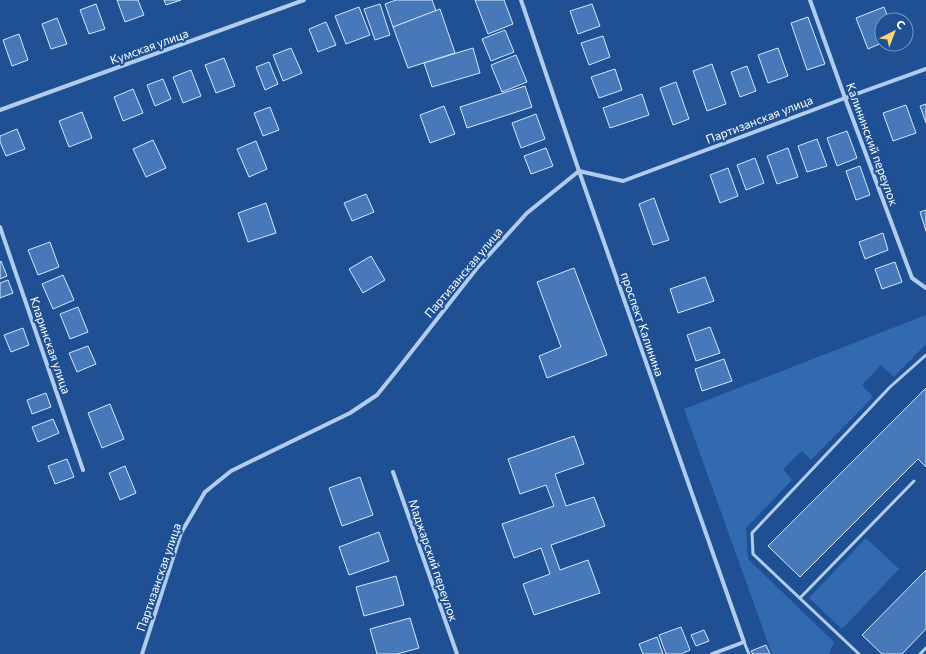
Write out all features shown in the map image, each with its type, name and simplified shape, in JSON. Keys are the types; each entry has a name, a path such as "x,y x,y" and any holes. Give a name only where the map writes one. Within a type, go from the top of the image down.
{"street":[{"name":"Кумская улица","path":"0,110 304,0"},
{"name":"проспект Калинина","path":"521,0 579,171 744,642"},
{"name":"Калининский переулок","path":"810,0 912,278 926,288"},
{"name":"Партизанская улица","path":"142,654 182,533 205,492 232,471 350,413 377,395 476,268 527,213 579,171 623,181 926,69"},
{"name":"Кларинская улица","path":"0,227 83,470"},
{"name":"Маджарский переулок","path":"393,472 457,654"},
{"path":"712,654 744,642"}],"lane":[{"path":"859,654 753,554 752,533 890,387 926,355"},
{"path":"800,598 914,481"},
{"name":"проспект Калинина","path":"744,642 749,654"},
{"path":"920,654 926,648"}],"shaded area":[{"path":"926,315 926,344 894,377 881,365 862,385 873,397 811,460 802,451 783,469 792,480 746,528 748,559 834,642 829,654 772,654 684,409"},
{"path":"866,538 899,569 842,629 809,598"}],"building":[{"path":"117,0 138,0 144,15 125,22"},
{"path":"164,0 181,0 166,5"},
{"path":"396,0 432,0 436,11 393,27 385,4"},
{"path":"475,0 504,0 513,24 488,34"},
{"path":"96,4 105,29 89,34 80,10"},
{"path":"380,4 390,35 375,40 364,9"},
{"path":"592,4 600,26 578,34 570,11"},
{"path":"359,7 370,35 346,44 335,16"},
{"path":"884,7 886,12 874,12 874,46 868,49 856,18"},
{"path":"440,9 455,53 408,68 393,27"},
{"path":"808,17 825,64 807,70 791,23"},
{"path":"57,18 67,44 51,49 42,24"},
{"path":"326,22 336,45 318,52 309,29"},
{"path":"505,30 514,52 491,61 482,39"},
{"path":"19,34 28,60 12,66 3,40"},
{"path":"603,36 610,57 589,65 581,43"},
{"path":"291,48 302,73 283,81 273,55"},
{"path":"473,48 480,73 432,87 424,63"},
{"path":"778,48 788,76 768,83 758,55"},
{"path":"516,55 527,82 502,92 491,65"},
{"path":"224,58 235,86 216,93 205,65"},
{"path":"269,62 278,84 265,90 256,67"},
{"path":"712,64 726,104 707,111 693,71"},
{"path":"747,66 756,91 740,97 731,72"},
{"path":"615,69 622,90 599,98 591,77"},
{"path":"191,70 201,96 183,103 173,77"},
{"path":"163,79 171,99 155,106 147,85"},
{"path":"676,82 689,119 673,125 660,88"},
{"path":"525,86 532,107 467,128 460,107"},
{"path":"133,89 143,113 123,121 114,97"},
{"path":"642,94 649,115 610,128 603,108"},
{"path":"926,104 926,123 920,106"},
{"path":"906,105 916,133 893,141 883,113"},
{"path":"444,106 455,134 430,143 420,115"},
{"path":"270,107 279,130 263,136 254,113"},
{"path":"82,112 92,138 69,147 59,121"},
{"path":"536,114 545,139 521,148 512,123"},
{"path":"17,129 25,149 6,156 0,142 0,136"},
{"path":"847,131 857,158 837,166 827,138"},
{"path":"817,139 827,166 807,172 798,146"},
{"path":"153,140 166,168 146,177 133,149"},
{"path":"256,141 267,169 249,177 237,149"},
{"path":"546,148 553,166 531,174 524,156"},
{"path":"788,148 798,177 777,184 767,156"},
{"path":"755,158 764,183 746,190 737,165"},
{"path":"860,166 870,195 856,200 846,171"},
{"path":"728,168 738,196 720,203 710,175"},
{"path":"366,194 374,212 352,221 344,203"},
{"path":"654,198 669,240 653,245 639,204"},
{"path":"266,203 276,233 248,242 238,213"},
{"path":"926,210 926,231 920,212"},
{"path":"883,233 888,250 865,259 859,242"},
{"path":"50,242 59,267 38,275 28,250"},
{"path":"371,256 385,280 363,293 349,269"},
{"path":"1,261 7,276 0,279 0,262"},
{"path":"895,262 902,282 882,289 875,269"},
{"path":"574,268 607,355 547,378 539,356 561,347 537,282"},
{"path":"63,275 74,300 53,309 42,284"},
{"path":"705,277 714,301 678,313 670,289"},
{"path":"8,280 13,293 0,298 0,283"},
{"path":"78,307 88,332 70,339 60,314"},
{"path":"710,327 720,353 696,361 687,335"},
{"path":"23,328 29,345 11,352 4,335"},
{"path":"88,346 96,364 77,372 69,353"},
{"path":"724,359 732,381 702,391 695,369"},
{"path":"926,388 926,467 918,459 800,577 768,546"},
{"path":"46,393 51,407 32,414 27,400"},
{"path":"110,404 124,439 102,448 88,413"},
{"path":"53,419 59,433 38,442 32,427"},
{"path":"574,436 584,464 555,474 566,506 594,497 605,526 551,545 560,570 588,560 600,593 534,615 523,584 550,574 541,548 514,558 502,524 554,506 546,485 520,494 508,459"},
{"path":"67,459 74,477 55,484 48,466"},
{"path":"125,466 136,493 120,500 109,473"},
{"path":"360,477 373,515 342,526 329,488"},
{"path":"379,532 389,561 349,575 339,547"},
{"path":"926,570 926,629 902,654 882,654 862,635"},
{"path":"396,576 404,605 364,616 356,587"},
{"path":"410,618 419,648 397,654 377,654 370,629"},
{"path":"681,627 690,650 681,654 666,654 659,635"},
{"path":"704,630 709,641 696,646 691,635"},
{"path":"657,637 663,654 643,654 639,644"},
{"path":"766,645 770,654 753,654 751,651"}]}
